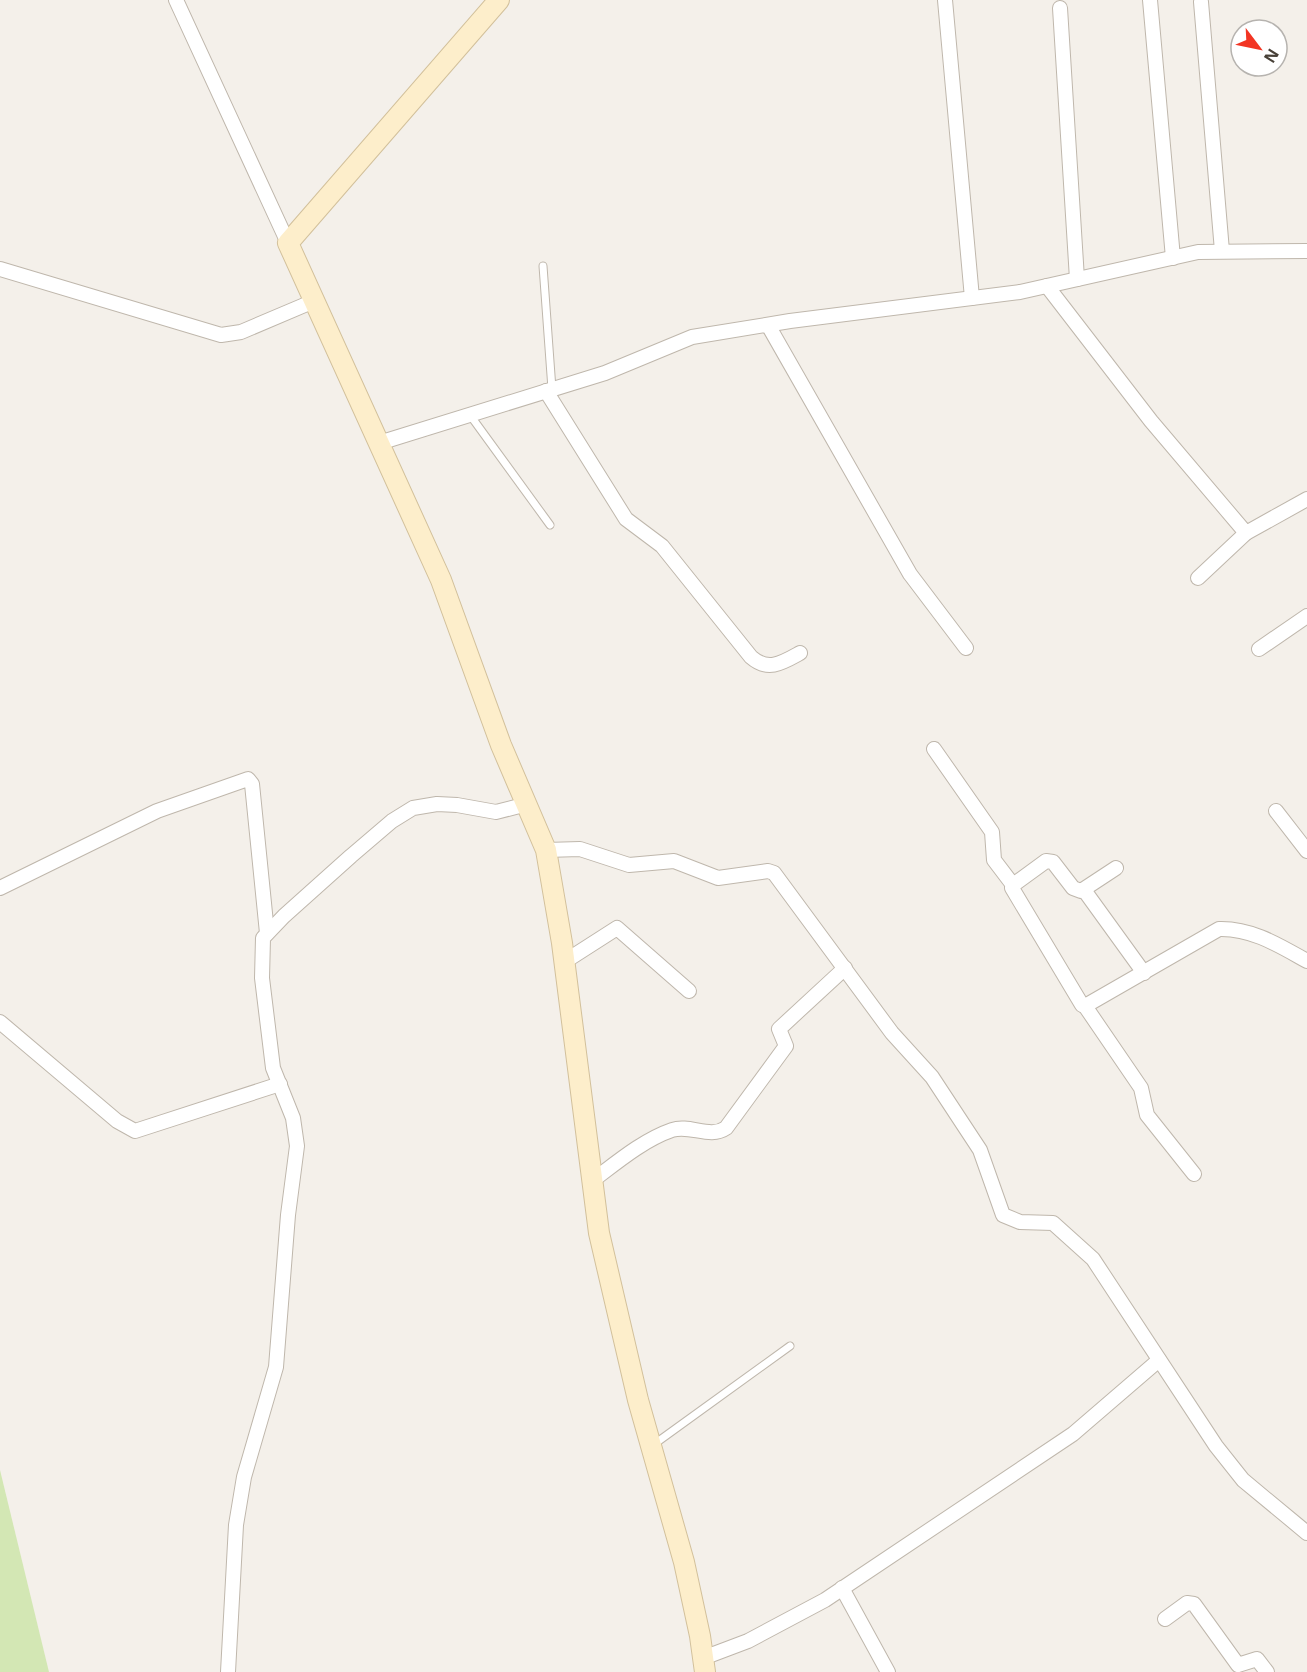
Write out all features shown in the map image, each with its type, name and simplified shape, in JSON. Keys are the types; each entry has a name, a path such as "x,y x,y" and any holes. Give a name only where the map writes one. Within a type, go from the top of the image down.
{"street":[{"path":"177,0 441,580 501,745 546,850 564,962 599,1233 614,1307 684,1562 704,1665 825,1600 1073,1434 1159,1360"},
{"path":"288,243 499,0"},
{"path":"945,0 972,298"},
{"path":"1150,0 1173,258"},
{"path":"1201,2 1222,251"},
{"path":"1060,8 1077,279"},
{"path":"379,443 605,373 692,337 1047,286 1198,252 1307,251"},
{"path":"0,269 221,335 241,332 314,301"},
{"path":"1047,286 1151,421 1246,533"},
{"path":"768,325 909,574 966,648"},
{"path":"549,390 626,519 662,546 751,657 765,666 773,666 800,653"},
{"path":"1198,578 1246,533 1307,499"},
{"path":"1259,649 1307,616"},
{"path":"934,748 992,832 994,860 1012,885 1080,1002 1144,1093 1147,1115 1194,1174"},
{"path":"0,888 81,846 158,811 248,779 252,784 267,933"},
{"path":"228,1672 236,1525 244,1477 276,1367 288,1215 297,1146 293,1118 273,1068 262,978 261,944 267,933 351,856 392,821 413,808 437,804 496,812 527,804"},
{"path":"1276,811 1307,851"},
{"path":"546,850 580,849 629,865 674,861 718,878 771,871 892,1034 932,1077 980,1150 1003,1215 1020,1222 1053,1224 1093,1259 1216,1446 1243,1480 1307,1533"},
{"path":"1012,885 1050,860 1076,890 1084,890 1116,868"},
{"path":"1084,890 1144,973"},
{"path":"564,962 617,928 689,992"},
{"path":"1085,1006 1219,929 1231,929 1269,940 1307,961"},
{"path":"592,1181 636,1150 673,1130 686,1128 713,1133 726,1128 786,1046 779,1029 845,968"},
{"path":"0,1022 117,1121 135,1131 280,1084"},
{"path":"842,1588 888,1672"},
{"path":"1165,1619 1187,1603 1194,1604 1238,1665 1257,1659 1267,1672"}],"lane":[{"path":"543,266 549,390"},
{"path":"470,415 550,525"},
{"path":"651,1447 790,1346"}],"green space":[{"path":"0,1470 49,1672 0,1672"}]}
